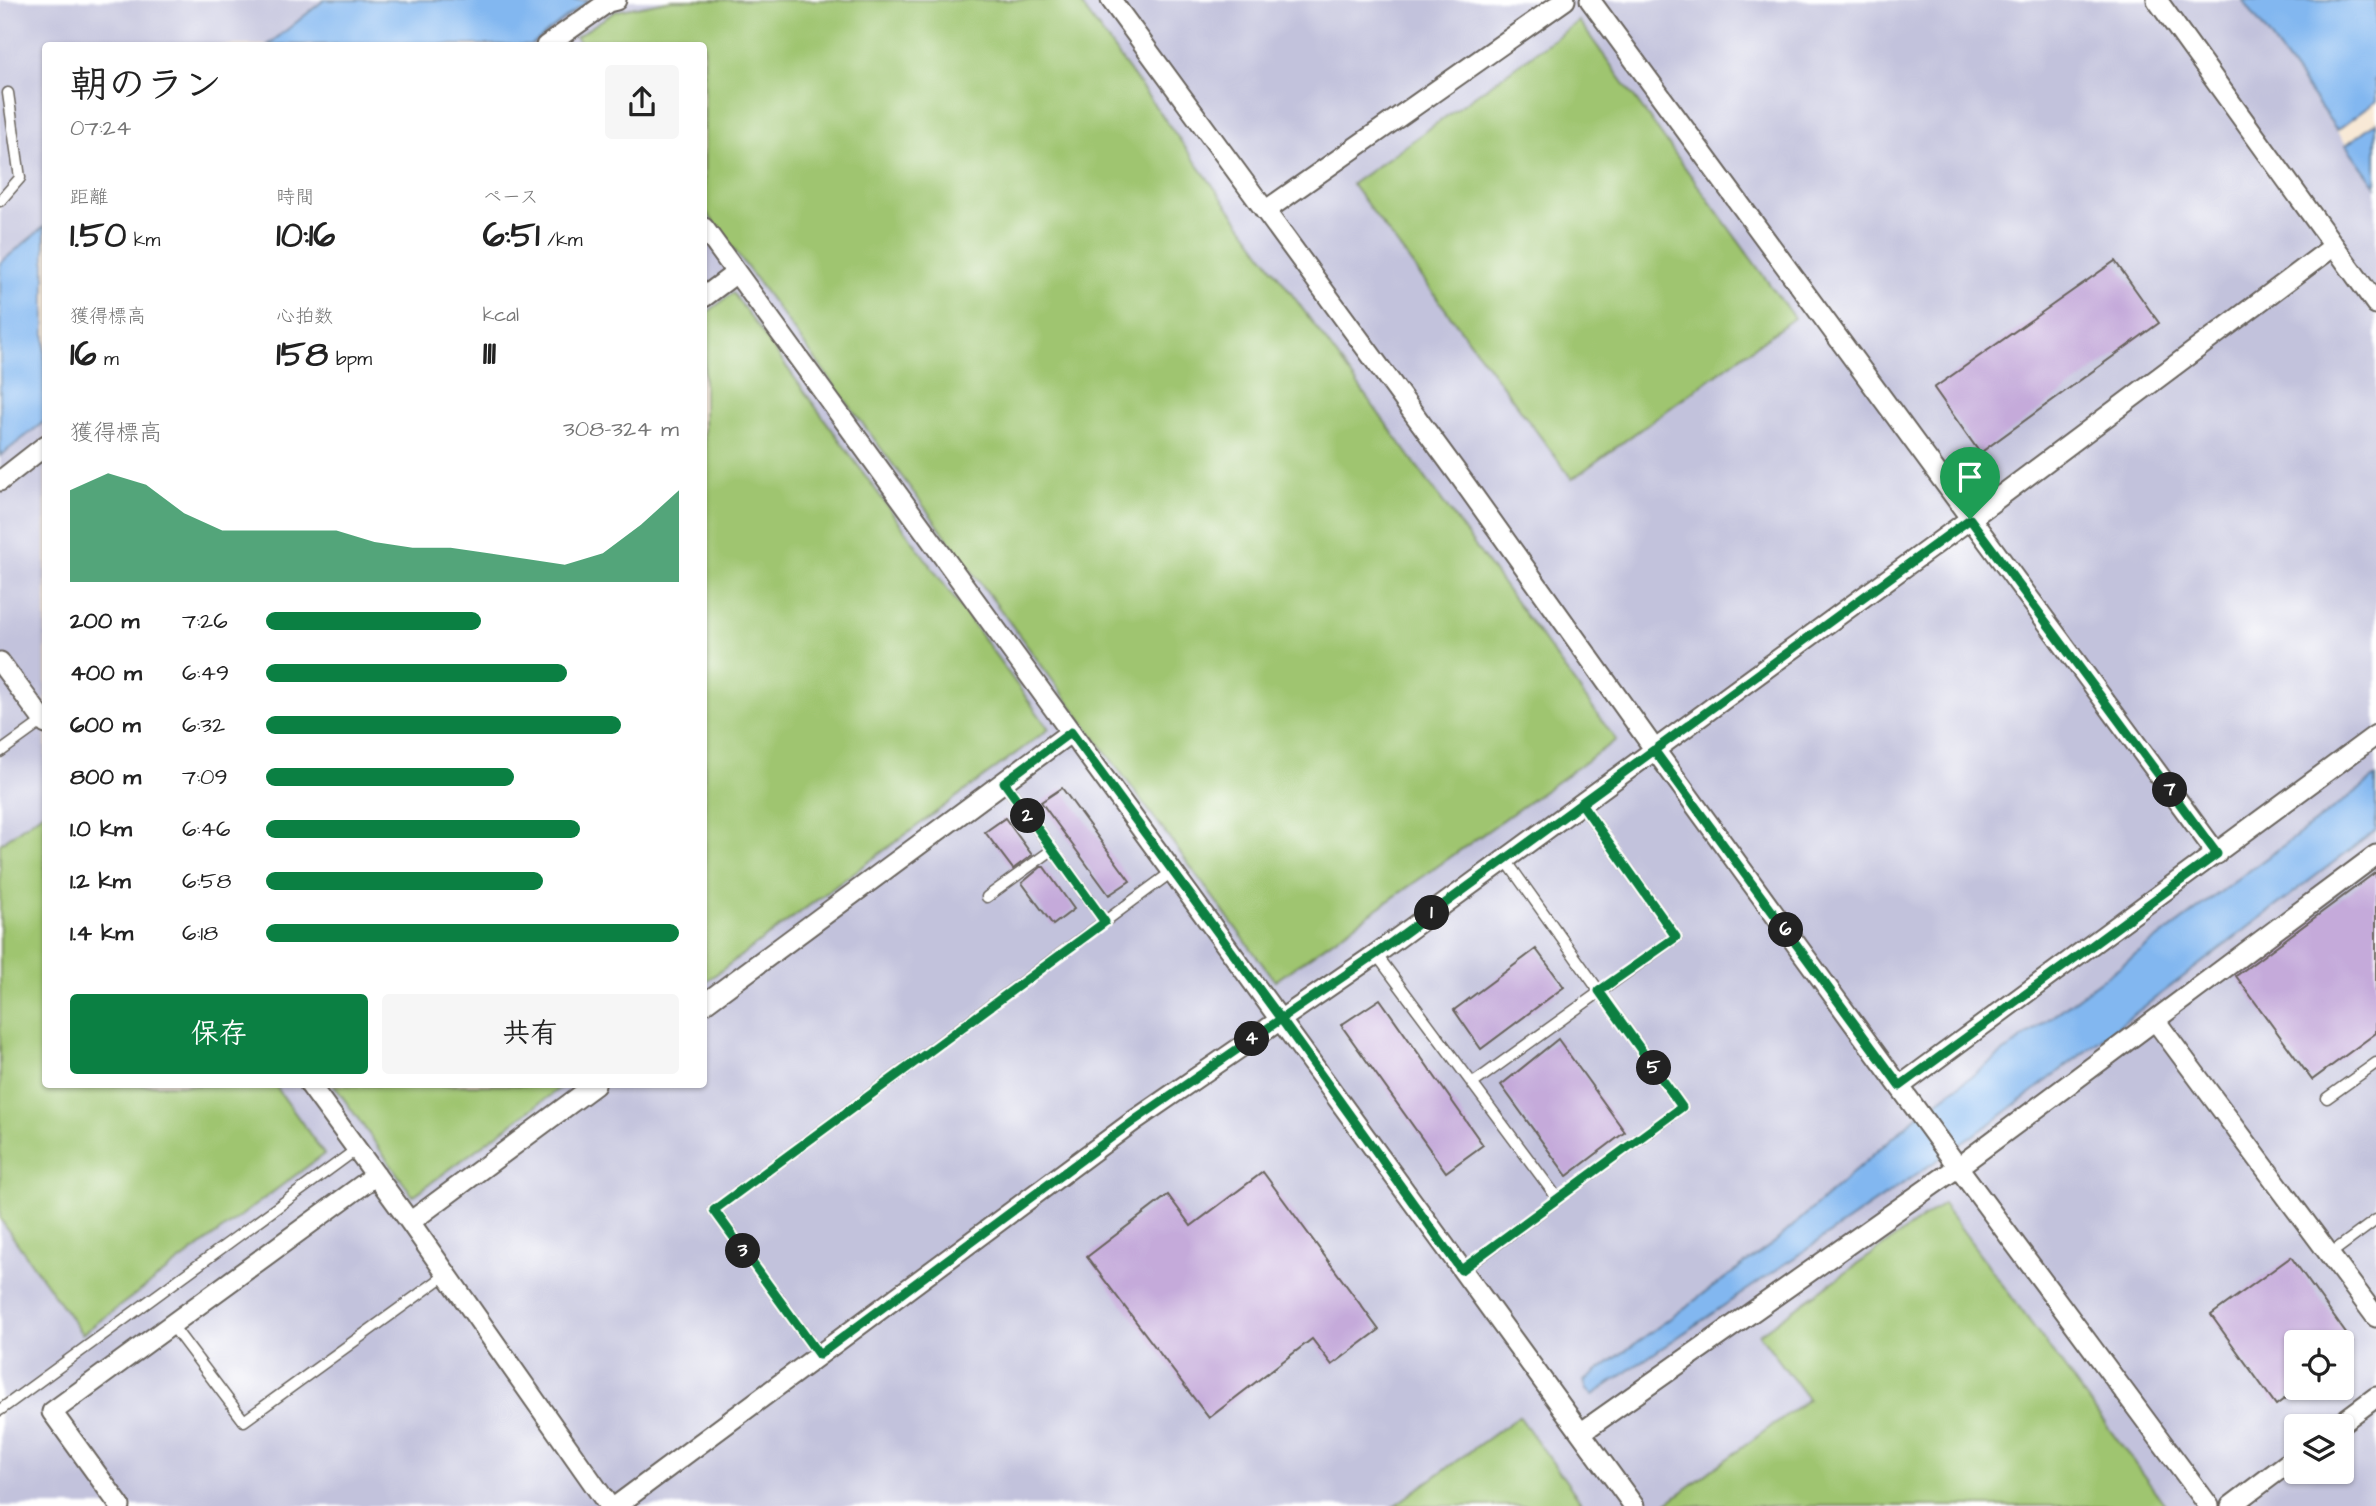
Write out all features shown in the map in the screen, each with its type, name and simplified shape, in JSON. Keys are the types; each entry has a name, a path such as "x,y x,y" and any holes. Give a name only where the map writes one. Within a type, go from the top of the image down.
{"street":[{"path":"559,41 608,2 616,0"},
{"path":"1265,211 1565,0"},
{"path":"1590,0 2217,854"},
{"path":"2157,0 2376,304"},
{"path":"1115,1 1458,474 1654,750 2209,1506"},
{"path":"707,232 1634,1506"},
{"path":"616,1506 1135,1120 1376,954 1970,519 2334,246"},
{"path":"707,295 736,273"},
{"path":"0,481 42,448"},
{"path":"0,662 42,720"},
{"path":"707,1002 1071,732"},
{"path":"1900,1086 2376,735"},
{"path":"1582,1432 2155,1020 2376,855"},
{"path":"2155,1020 2376,1317"},
{"path":"312,1088 411,1222 608,1506"},
{"path":"411,1222 591,1088"},
{"path":"120,1506 51,1412 376,1175"},
{"path":"2353,1414 2376,1397"},
{"path":"2231,1506 2284,1466"}],"lane":[{"path":"0,201 20,178 8,93"},
{"path":"0,752 42,724"},
{"path":"1004,782 1105,922"},
{"path":"1472,1084 1676,937 1581,803"},
{"path":"987,897 1052,850"},
{"path":"1461,1270 1682,1107 1505,859"},
{"path":"819,1355 714,1210 1173,872"},
{"path":"1376,954 1558,1199"},
{"path":"2327,1098 2376,1063"},
{"path":"0,1410 357,1149"},
{"path":"2330,1254 2376,1220"},
{"path":"171,1324 244,1421 447,1274"}],"shaded area":[{"path":"0,0 324,0 272,42 42,42 42,228 0,263"},
{"path":"589,0 2243,0 2376,186 2376,1506 0,1506 0,456 42,423 42,1088 707,1088 707,42 535,42"}],"green space":[{"path":"672,0 1078,0 1616,740 1275,981 707,213 707,42 580,42 576,37 616,11"},
{"path":"1579,21 1794,318 1572,479 1352,184"},
{"path":"733,293 1049,729 707,981 707,313"},
{"path":"42,813 42,1088 277,1088 324,1154 82,1334 0,1219 0,844"},
{"path":"336,1088 560,1088 413,1196"},
{"path":"1943,1204 2166,1506 1663,1506 1808,1399 1759,1334"},
{"path":"1519,1416 1584,1506 1394,1506"}],"water":[{"path":"324,0 589,0 535,42 272,42"},
{"path":"2243,0 2376,0 2376,101 2337,130"},
{"path":"2376,122 2376,186 2346,145"},
{"path":"42,228 42,423 0,456 0,263"},
{"path":"2376,777 2376,830 1990,1124 1593,1395 1587,1390 1584,1381 1775,1242 1911,1121"}],"building":[{"path":"2115,261 2159,323 1980,453 1934,388"},
{"path":"1062,788 1130,881 1109,895 1041,802"},
{"path":"1005,818 1032,855 1013,869 985,832"},
{"path":"1044,867 1074,909 1053,925 1022,883"},
{"path":"2376,872 2376,1033 2312,1080 2236,976"},
{"path":"1536,949 1564,987 1481,1049 1454,1010"},
{"path":"1380,999 1483,1145 1446,1172 1341,1025"},
{"path":"1558,1039 1625,1132 1567,1176 1501,1085"},
{"path":"1263,1172 1379,1330 1332,1365 1312,1339 1209,1418 1087,1257 1168,1195 1191,1226"},
{"path":"2291,1257 2343,1330 2284,1330 2284,1399 2276,1405 2211,1315"}],"route":[{"path":"1970,519 1581,803 1376,954 1281,1019 1071,732 1004,782 1105,922 714,1210 819,1355 1135,1120 1281,1019 1461,1270 1682,1107 1599,991 1676,937 1581,803 1654,750 1900,1086 2217,854 1970,519"}]}
